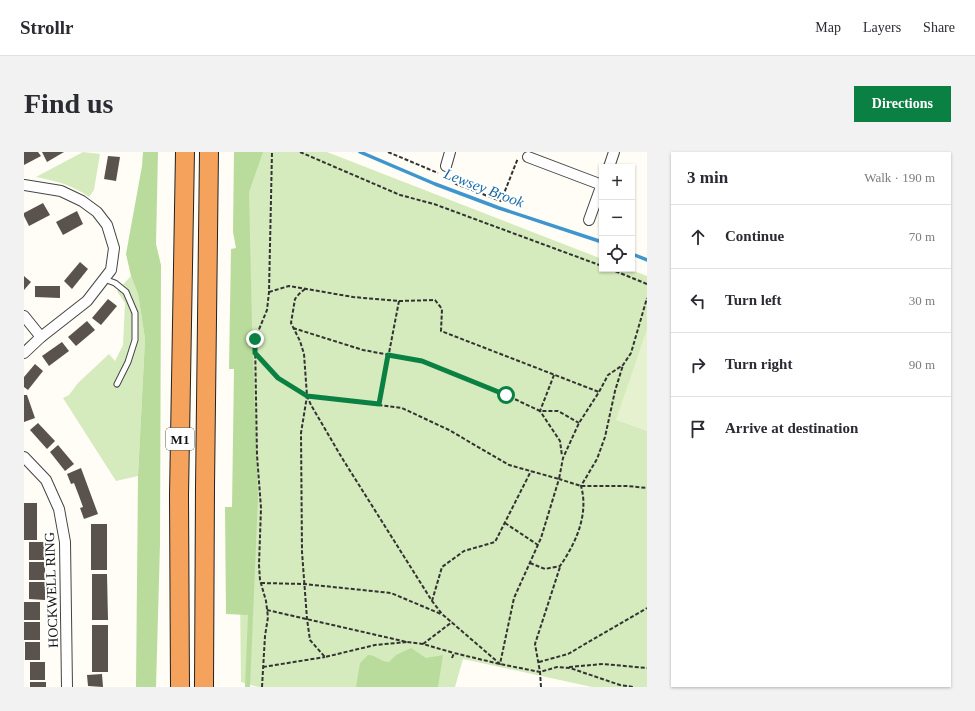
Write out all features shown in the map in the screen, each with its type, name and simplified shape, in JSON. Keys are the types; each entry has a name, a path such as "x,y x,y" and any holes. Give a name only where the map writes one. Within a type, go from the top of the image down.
{"highway":[{"name":"M1","path":"180,687 179,495 185,152"},
{"name":"M1","path":"204,687 209,152"}],"street":[{"path":"446,166 450,152"},
{"path":"610,164 614,152"},
{"path":"528,157 599,184"},
{"path":"24,185 61,191 97,212 107,225 114,248 111,270 87,301 24,353"},
{"path":"589,220 599,193"},
{"path":"24,316 42,337"},
{"name":"HOCKWELL RING","path":"24,457 46,480 59,508 65,542 67,687"}],"lane":[{"path":"104,279 115,283 126,292 135,313 135,340 128,362 117,384"}],"path":[{"path":"262,687 264,636 268,617 259,566 261,508 257,455 255,339 267,310 269,292 272,152"},
{"path":"300,152 400,195 434,204 599,265"},
{"path":"501,201 517,158 528,157"},
{"path":"617,272 647,284"},
{"path":"269,292 289,286 353,297 399,301 435,300 442,309 441,331 599,392"},
{"path":"305,289 295,299 291,323 300,341 304,354 307,396 301,433 302,552 310,640 324,657"},
{"path":"541,687 539,662 535,644 560,566 569,553 580,526 584,497 581,486 597,459 605,437 615,391 623,365 631,353 647,298"},
{"path":"379,404 399,301"},
{"path":"293,328 363,350 422,361 506,395 540,411 558,411 579,423"},
{"path":"255,353 278,378 307,396 402,408 449,430 510,465 581,486 628,486 647,488"},
{"path":"500,664 514,598 538,545 559,479 563,458 579,423 608,375 623,365"},
{"path":"540,411 554,374"},
{"path":"307,396 346,464 432,601 442,614 500,664"},
{"path":"540,411 560,441 563,458"},
{"path":"432,601 442,567 464,551 495,542 531,471"},
{"path":"505,523 538,545"},
{"path":"530,563 545,569 560,566"},
{"path":"261,583 304,584 391,593 442,614"},
{"path":"539,662 568,654 647,608"},
{"path":"267,610 407,642 423,644 454,653 540,672 557,667 570,668 620,685 633,687"},
{"path":"423,644 452,622"},
{"path":"263,667 324,657 375,645 407,642"},
{"path":"452,658 454,653"},
{"path":"563,668 603,664 647,668"}],"green space":[{"path":"83,152 100,154 94,190 89,197 64,184 36,177"},
{"path":"143,152 158,152 156,244 161,265 160,545 156,687 136,687 138,476 145,339 138,294 131,276 126,254 142,166"},
{"path":"234,152 263,152 249,192 258,497 250,687 245,687 248,615 226,614 225,507 232,507 234,369 229,369 231,249 236,248 233,232"},
{"path":"235,152 327,152 599,258 599,272 635,271 647,276 647,687 592,687 463,659 455,687 258,687 241,682"},
{"path":"131,276 138,294 145,339 138,476 116,481 63,398 69,395 78,383 109,354 115,361 123,345 125,303 117,291"},
{"path":"647,329 647,431 616,420"},
{"path":"411,648 426,658 443,655 438,687 356,687 360,663 368,655 389,662 396,655"}],"building":[{"path":"24,152 38,152 41,156 24,165"},
{"path":"42,152 64,152 47,162"},
{"path":"108,156 120,157 116,181 104,179"},
{"path":"43,203 50,215 29,226 24,213"},
{"path":"77,211 83,224 63,235 56,222"},
{"path":"80,262 88,269 72,289 64,281"},
{"path":"24,276 31,282 24,290"},
{"path":"35,286 60,286 60,298 35,297"},
{"path":"108,299 117,306 101,325 92,318"},
{"path":"87,321 95,330 76,346 68,337"},
{"path":"62,342 69,351 49,366 42,356"},
{"path":"35,364 43,371 28,390 24,387 24,377"},
{"path":"24,395 27,395 35,418 24,422"},
{"path":"38,423 55,441 47,449 30,430"},
{"path":"58,445 74,464 65,471 50,452"},
{"path":"81,468 98,514 84,519 80,508 83,507 79,496 74,483 71,484 67,474"},
{"path":"24,503 37,503 37,540 24,540"},
{"path":"91,524 107,524 107,570 91,570"},
{"path":"29,542 45,542 44,560 29,560"},
{"path":"29,562 45,562 45,580 29,580"},
{"path":"92,574 107,574 108,620 92,620"},
{"path":"29,582 45,582 45,600 29,599"},
{"path":"24,602 40,602 40,620 24,620"},
{"path":"24,622 40,622 40,640 24,640"},
{"path":"92,625 108,625 108,672 92,672"},
{"path":"25,642 40,642 40,660 25,660"},
{"path":"30,662 45,662 45,680 30,680"},
{"path":"102,674 103,687 88,686 87,675"},
{"path":"30,682 46,682 46,687 30,687"}],"waterway":[{"name":"Lewsey Brook","path":"360,152 435,184 499,208 599,241"},
{"name":"Lewsey Brook","path":"635,255 647,260"}],"route":[{"path":"255,339 255,353 278,378 307,396 379,404 388,355 422,361 506,395"}]}
